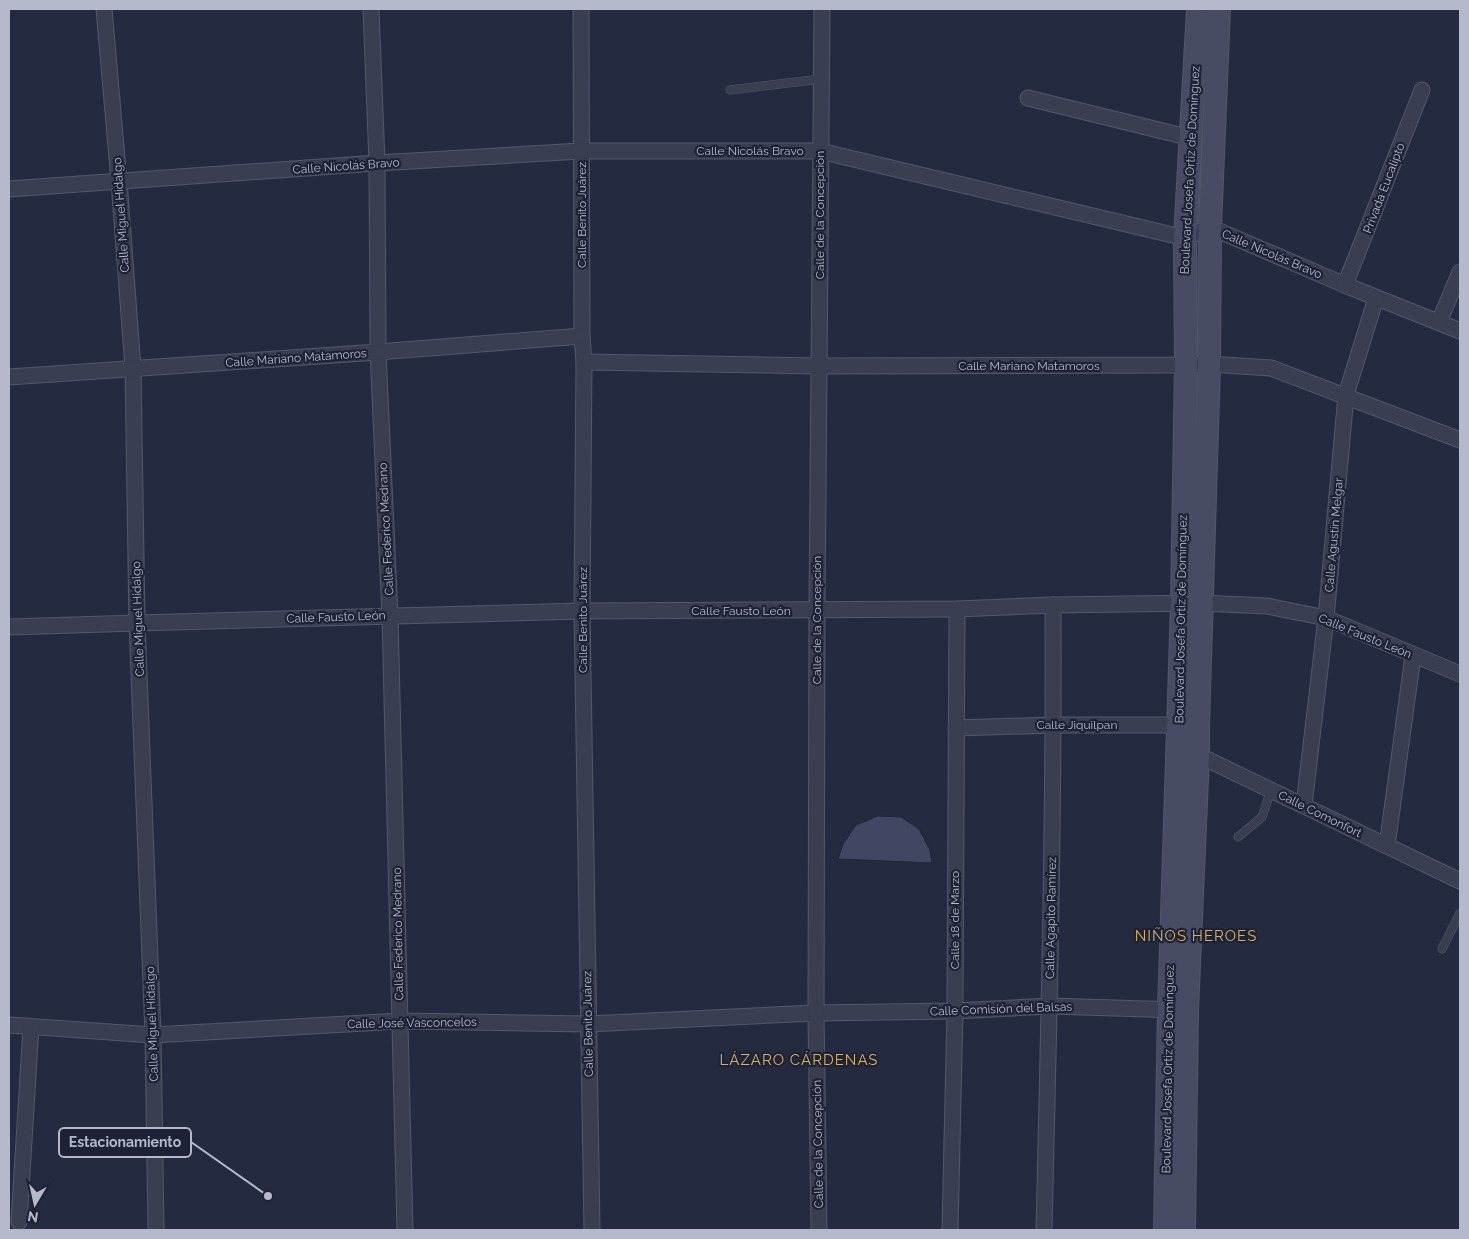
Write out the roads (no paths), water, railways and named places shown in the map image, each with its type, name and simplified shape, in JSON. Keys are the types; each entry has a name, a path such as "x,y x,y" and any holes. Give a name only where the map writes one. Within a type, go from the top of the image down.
{"street":[{"name":"Calle Miguel Hidalgo","path":"104,9 133,368 138,622 153,1035 156,1230"},
{"name":"Calle Federico Medrano","path":"371,9 377,163 378,352 390,616 405,1230"},
{"name":"Calle Benito Juárez","path":"581,9 582,336 584,362 582,611 592,1230"},
{"name":"Calle de la Concepción","path":"819,1230 816,1013 822,9"},
{"name":"Boulevard Josefa Ortiz de Domínguez","path":"1192,603 1185,238 1198,9"},
{"name":"Boulevard Josefa Ortiz de Domínguez","path":"1165,1230 1178,1010 1192,603 1209,364 1210,227 1219,9"},
{"name":"Privada Eucalipto","path":"1345,285 1422,90"},
{"path":"1028,98 1190,138"},
{"name":"Calle Nicolás Bravo","path":"9,189 377,163 581,151 820,151 1185,238 1210,227 1376,298 1460,331"},
{"path":"1439,322 1460,272"},
{"name":"Calle Agustín Melgar","path":"1304,806 1326,618 1346,395 1376,298"},
{"name":"Calle Mariano Matamoros","path":"9,377 582,336"},
{"name":"Calle Mariano Matamoros","path":"584,362 820,366 1209,364 1271,368 1460,440"},
{"name":"Calle Fausto León","path":"9,627 582,611 957,609 1053,605 1192,603 1267,606 1326,618 1413,656 1460,674"},
{"name":"Calle Agapito Ramírez","path":"1044,1230 1050,1006 1054,725 1053,605"},
{"name":"Calle 18 de Marzo","path":"950,1230 955,1011 957,609"},
{"path":"1387,846 1413,656"},
{"name":"Calle Jiquilpan","path":"956,728 1054,725 1188,725"},
{"name":"Calle Comonfort","path":"1188,755 1271,790 1460,881"},
{"name":"Calle Comisión del Balsas","path":"816,1013 955,1011 1050,1006 1178,1010"},
{"name":"Boulevard Josefa Ortiz de Domínguez","path":"1178,1010 1184,1230"},
{"name":"Calle José Vasconcelos","path":"9,1025 153,1035 400,1021 588,1024 816,1013"},
{"path":"19,1222 31,1027"}],"lane":[{"path":"730,90 821,80"},
{"path":"1238,837 1262,817 1271,790"},
{"path":"1442,949 1460,913"}],"place":[{"name":"Estacionamiento","path":"268,1196"}],"district":[{"name":"NIÑOS HEROES","path":"1196,936"},
{"name":"LÁZARO CÁRDENAS","path":"799,1060"}]}
